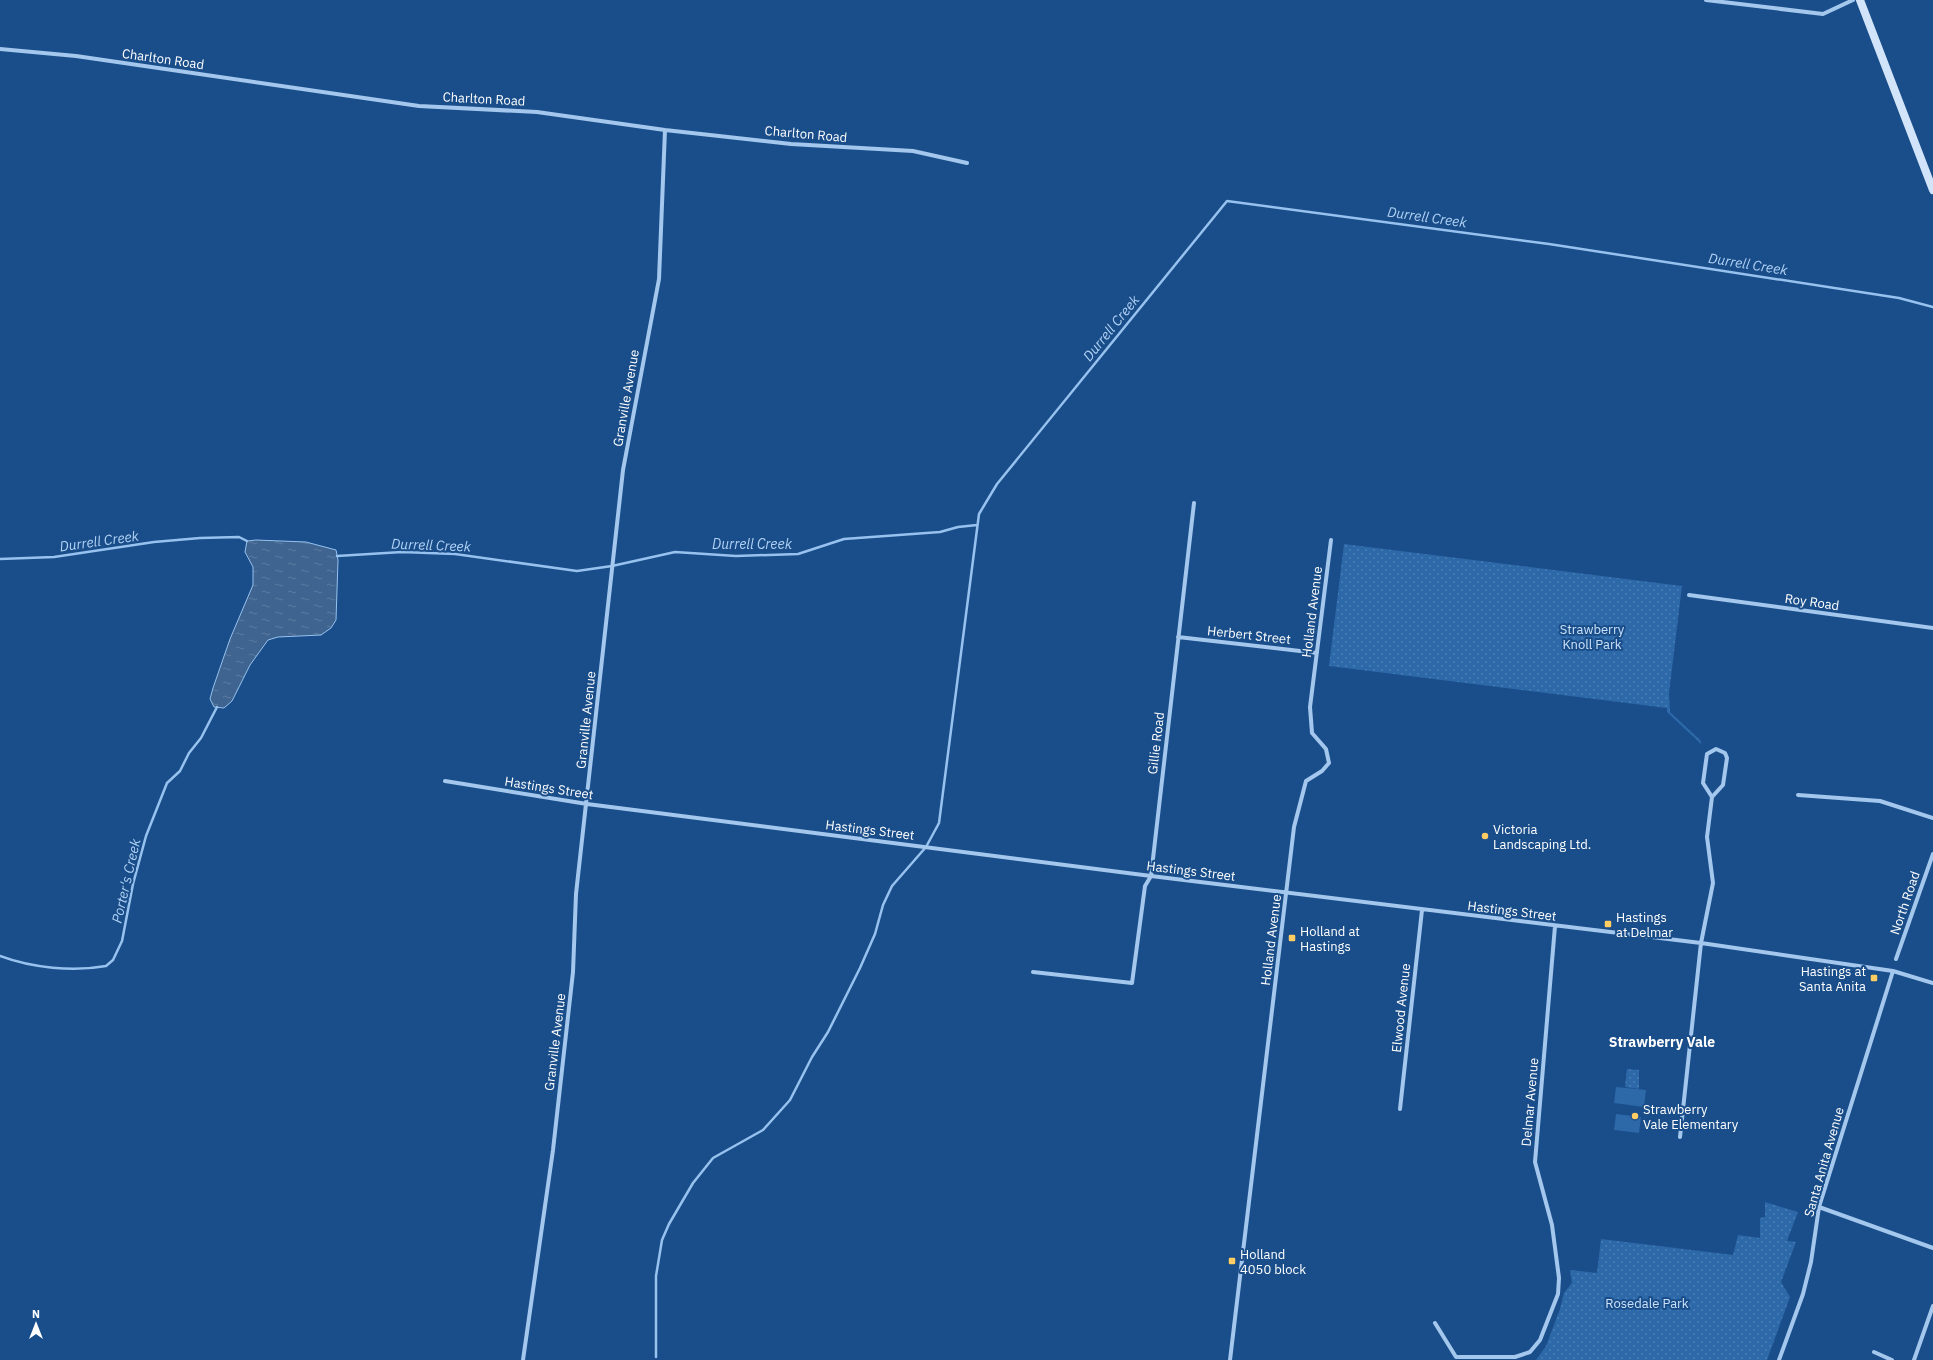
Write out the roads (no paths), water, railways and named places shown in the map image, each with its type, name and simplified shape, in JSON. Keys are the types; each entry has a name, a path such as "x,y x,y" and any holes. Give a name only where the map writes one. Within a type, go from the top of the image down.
{"main road":[{"path":"1860,0 1933,190"}],"street":[{"path":"1706,0 1823,14 1853,0"},
{"name":"Charlton Road","path":"0,48 76,56 419,106 537,112 666,130 791,144 913,151 967,163"},
{"name":"Granville Avenue","path":"523,1360 552,1158 573,972 576,894 623,470 659,280 666,130"},
{"name":"Gillie Road","path":"1033,972 1132,984 1145,886 1150,876 1194,503"},
{"name":"Holland Avenue","path":"1230,1360 1294,827 1302,790 1306,781 1322,771 1329,762 1326,749 1312,733 1310,707 1331,540"},
{"name":"Roy Road","path":"1689,595 1933,628"},
{"name":"Herbert Street","path":"1178,637 1317,653"},
{"path":"1680,1137 1701,943 1713,883 1706,837 1712,797 1723,785 1727,758 1725,753 1716,749 1707,754 1702,783 1712,797"},
{"name":"Hastings Street","path":"445,781 587,804 1422,910 1701,943 1893,970 1933,983"},
{"path":"1798,795 1880,801 1933,818"},
{"name":"North Road","path":"1896,959 1933,854"},
{"name":"Elwood Avenue","path":"1400,1109 1422,910"},
{"name":"Delmar Avenue","path":"1435,1323 1456,1357 1515,1357 1530,1352 1540,1340 1558,1294 1559,1278 1552,1225 1535,1162 1555,926"},
{"name":"Santa Anita Avenue","path":"1779,1360 1803,1294 1811,1262 1819,1208 1893,970"},
{"path":"1819,1208 1933,1248"},
{"path":"1914,1360 1933,1306"},
{"path":"1874,1352 1892,1360"}],"water":[{"path":"247,541 306,542 336,550 338,560 336,620 331,628 321,635 278,637 268,640 250,665 232,701 224,708 214,707 210,699 213,688 230,639 253,585 253,567 245,552"}],"waterway":[{"name":"Durrell Creek","path":"656,1357 656,1276 662,1240 669,1224 693,1183 713,1158 763,1130 790,1100 812,1057 828,1032 860,968 875,934 883,905 892,886 926,847 939,823 979,514 997,484 1227,201 1549,244 1899,298 1933,307"},
{"name":"Durrell Creek","path":"337,556 402,552 455,554 577,571 612,566 675,552 736,556 798,554 844,539 940,532 958,527 977,525"},
{"name":"Durrell Creek","path":"0,559 54,557 154,542 200,538 239,537 247,541"},
{"name":"Porter's Creek","path":"0,956 39,966 66,969 106,966 113,960 122,941 133,884 146,836 167,783 180,771 189,753 201,738 217,707"}],"place":[{"name":"Victoria Landscaping Ltd.","path":"1485,836"},
{"name":"Hastings at Delmar","path":"1608,924"},
{"name":"Holland at Hastings","path":"1292,938"},
{"name":"Hastings at Santa Anita","path":"1874,978"},
{"name":"Strawberry Vale Elementary","path":"1635,1116"},
{"name":"Holland 4050 block","path":"1232,1261"}],"district":[{"name":"Strawberry Vale","path":"1662,1042"}],"park label":[{"name":"Strawberry Knoll Park","path":"1592,636"},
{"name":"Rosedale Park","path":"1647,1303"}]}
